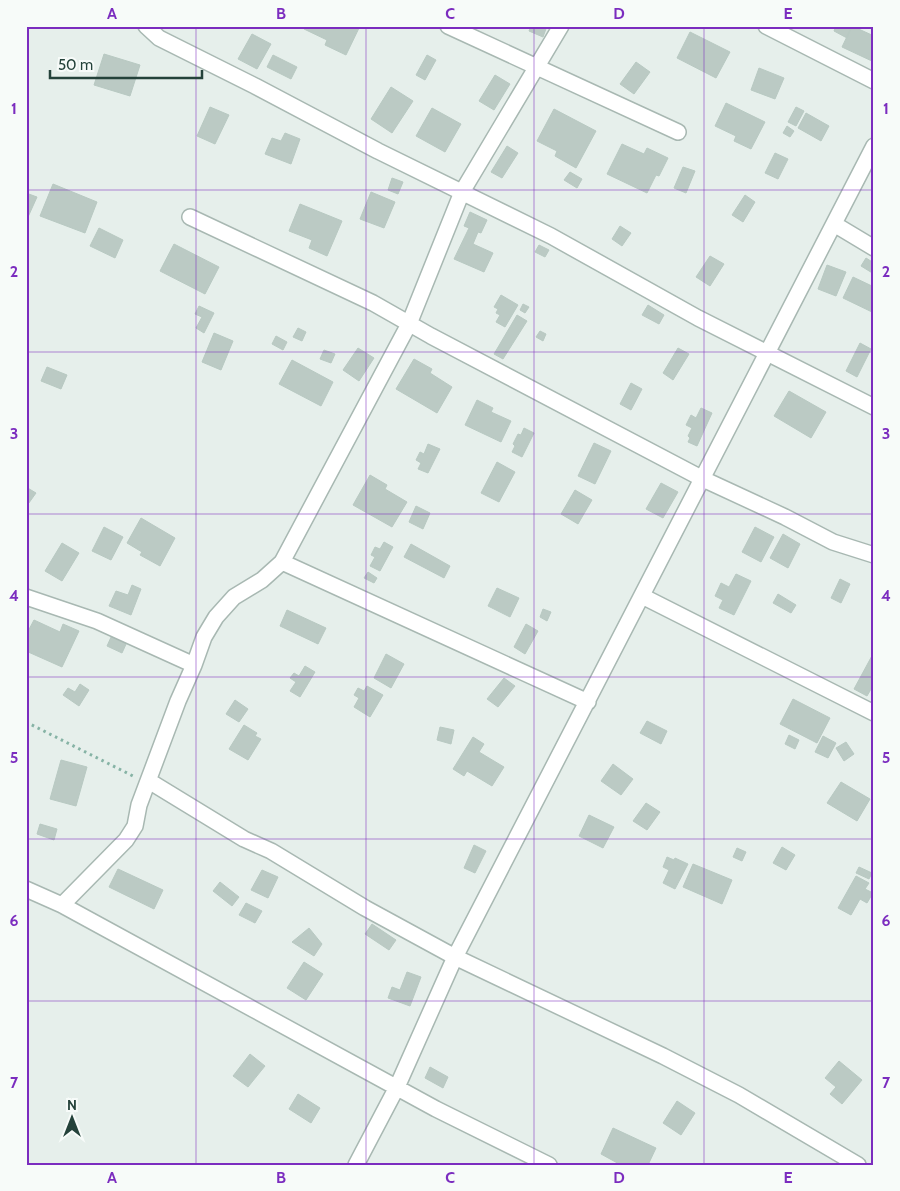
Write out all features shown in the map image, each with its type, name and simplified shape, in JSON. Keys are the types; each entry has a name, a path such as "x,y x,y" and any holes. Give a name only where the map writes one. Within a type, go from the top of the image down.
{"street":[{"path":"146,26 159,38 551,236 698,318 874,407"},
{"path":"448,26 678,132"},
{"path":"62,905 126,840 135,826 139,805 204,637 216,617 234,597 262,580 282,562 409,324 462,192 561,26"},
{"path":"766,26 874,81"},
{"path":"356,1165 397,1087 455,957 874,146"},
{"path":"190,217 373,303 409,324 703,479 785,517 833,542 874,555"},
{"path":"834,224 874,248"},
{"path":"282,562 588,702"},
{"path":"642,596 874,713"},
{"path":"26,597 97,621 194,665"},
{"path":"149,781 244,839 271,851 365,908 455,957 663,1056 739,1095 858,1165"},
{"path":"26,889 62,905 436,1109 549,1165"}],"path":[{"path":"26,722 128,774 149,781"}],"building":[{"path":"305,26 360,26 346,55 325,45 327,40 304,29"},
{"path":"531,26 547,26 543,37 529,31"},
{"path":"836,26 852,26 847,38 834,31"},
{"path":"852,26 874,36 874,62 842,47"},
{"path":"690,32 730,52 716,78 677,58"},
{"path":"252,34 271,44 257,69 238,59"},
{"path":"104,54 140,65 130,96 94,85"},
{"path":"273,55 297,67 291,79 267,67"},
{"path":"427,55 436,60 425,80 416,75"},
{"path":"636,62 650,72 634,94 620,84"},
{"path":"759,68 784,78 775,99 751,90"},
{"path":"495,75 510,84 494,110 479,101"},
{"path":"391,87 413,101 392,133 371,119"},
{"path":"726,103 765,122 751,149 734,141 736,136 715,126"},
{"path":"210,107 229,115 215,144 197,136"},
{"path":"796,107 804,111 796,126 788,122"},
{"path":"432,108 461,124 445,152 416,136"},
{"path":"554,109 596,131 576,168 555,156 557,151 537,141"},
{"path":"806,113 829,126 821,141 798,128"},
{"path":"787,126 794,131 790,137 783,133"},
{"path":"285,133 300,139 291,164 265,154 272,138 281,141"},
{"path":"622,144 644,154 647,148 668,158 659,176 656,175 647,193 607,174"},
{"path":"507,146 518,153 502,178 491,172"},
{"path":"775,153 788,159 778,179 765,173"},
{"path":"683,167 695,171 686,193 674,188"},
{"path":"570,172 582,179 577,188 564,180"},
{"path":"392,178 403,182 398,194 388,190"},
{"path":"53,184 97,202 85,233 40,216"},
{"path":"371,192 395,202 384,228 360,219"},
{"path":"26,193 37,197 28,217 26,216"},
{"path":"745,195 755,202 743,222 732,215"},
{"path":"300,204 342,221 327,256 309,248 312,240 289,231"},
{"path":"470,212 487,220 481,233 478,232 473,244 493,253 484,272 454,259 469,228 464,226"},
{"path":"620,226 631,233 622,246 612,239"},
{"path":"99,228 123,240 115,258 90,246"},
{"path":"174,244 219,267 205,294 160,271"},
{"path":"539,245 549,250 545,257 535,252"},
{"path":"710,256 724,264 710,286 696,277"},
{"path":"866,258 874,263 874,274 861,266"},
{"path":"827,265 846,272 836,296 818,289"},
{"path":"853,277 874,287 874,308 872,312 843,298"},
{"path":"501,295 518,305 505,327 496,322 500,315 496,313 498,309 494,307"},
{"path":"523,304 529,307 525,313 520,310"},
{"path":"648,305 664,315 659,324 642,315"},
{"path":"199,306 214,313 204,333 196,328 202,317 195,314"},
{"path":"517,315 527,321 503,359 494,354"},
{"path":"298,328 306,332 302,341 293,337"},
{"path":"540,331 546,334 543,341 536,337"},
{"path":"214,333 233,341 221,370 202,362"},
{"path":"276,336 287,342 283,350 272,344"},
{"path":"860,343 871,349 857,377 846,371"},
{"path":"358,348 374,358 359,381 343,370"},
{"path":"678,348 689,354 673,380 663,373"},
{"path":"324,350 335,354 331,363 320,359"},
{"path":"414,359 432,369 430,373 452,387 437,413 396,389"},
{"path":"292,360 333,382 321,406 279,384"},
{"path":"47,367 67,375 61,389 41,381"},
{"path":"631,383 642,389 631,410 620,404"},
{"path":"789,391 826,412 811,438 774,416"},
{"path":"477,400 493,408 491,412 511,421 501,442 465,425"},
{"path":"701,408 712,413 697,446 688,442 690,438 688,436 692,428 686,425 691,415 696,418"},
{"path":"524,428 534,433 522,457 512,452 515,446 513,444 518,434 521,435"},
{"path":"594,443 611,451 595,484 578,476"},
{"path":"428,444 440,449 428,473 418,469 421,463 416,460 420,452 424,454"},
{"path":"497,462 515,472 499,502 481,493"},
{"path":"370,475 387,485 385,489 407,502 392,527 353,505"},
{"path":"661,483 678,492 663,518 646,509"},
{"path":"26,487 36,493 26,507"},
{"path":"575,490 592,500 578,524 561,514"},
{"path":"416,506 430,513 423,529 409,522"},
{"path":"141,518 175,538 160,566 140,555 142,552 127,543"},
{"path":"104,527 123,537 111,560 92,551"},
{"path":"755,527 774,537 761,562 742,552"},
{"path":"783,534 800,544 788,568 770,558"},
{"path":"384,542 393,547 380,571 370,566 375,557 371,555 375,547 380,549"},
{"path":"62,543 79,553 62,581 45,571"},
{"path":"411,544 450,566 444,578 404,557"},
{"path":"368,572 377,578 374,583 364,578"},
{"path":"736,574 751,581 734,615 719,608 723,600 715,596 721,583 729,587"},
{"path":"840,579 850,584 841,603 831,598"},
{"path":"132,585 141,589 131,615 109,606 116,591 128,595"},
{"path":"497,588 519,598 510,617 488,606"},
{"path":"778,594 796,605 791,613 773,603"},
{"path":"543,609 551,612 547,621 540,617"},
{"path":"287,610 326,628 318,644 280,626"},
{"path":"34,620 60,632 63,624 79,631 62,667 26,651 26,635"},
{"path":"526,624 538,631 525,654 514,647"},
{"path":"112,635 127,642 122,653 107,646"},
{"path":"874,652 874,684 867,696 854,689"},
{"path":"386,654 404,664 391,688 374,678"},
{"path":"305,666 315,672 300,697 290,691 296,682 290,678 294,673 299,676"},
{"path":"504,678 515,686 498,707 487,699"},
{"path":"80,684 89,690 79,706 63,695 68,688 75,692"},
{"path":"367,686 383,695 370,717 354,707 359,698 354,695 358,688 364,691"},
{"path":"793,699 830,718 817,743 780,724"},
{"path":"235,700 248,709 239,722 226,714"},
{"path":"647,721 667,731 661,744 640,733"},
{"path":"244,725 257,733 255,736 261,739 248,760 229,749"},
{"path":"440,727 454,730 451,744 437,740"},
{"path":"789,735 799,740 795,749 785,744"},
{"path":"823,736 836,743 828,758 815,752"},
{"path":"473,737 484,744 479,752 504,767 492,786 467,771 464,776 453,769"},
{"path":"846,742 854,754 844,761 836,748"},
{"path":"61,760 87,767 76,806 50,799"},
{"path":"613,764 633,779 621,795 601,781"},
{"path":"841,782 870,799 857,821 827,803"},
{"path":"646,803 660,812 647,830 633,821"},
{"path":"589,815 614,827 603,848 579,836"},
{"path":"40,824 57,829 54,840 37,834"},
{"path":"474,845 486,851 475,873 464,868"},
{"path":"782,847 795,855 786,870 773,863"},
{"path":"737,848 746,852 742,861 733,857"},
{"path":"667,857 674,860 675,858 688,864 675,889 663,883 669,870 663,867"},
{"path":"693,864 732,880 722,904 683,887"},
{"path":"859,867 872,873 869,879 856,873"},
{"path":"118,869 163,890 154,909 109,887"},
{"path":"262,870 278,877 268,898 251,890"},
{"path":"856,876 869,883 865,889 873,893 867,903 860,899 851,915 838,908"},
{"path":"220,882 239,897 232,906 213,891"},
{"path":"246,903 262,911 255,923 239,915"},
{"path":"372,924 396,940 389,950 365,934"},
{"path":"309,928 322,944 314,956 292,942"},
{"path":"304,962 323,974 306,1000 287,988"},
{"path":"407,972 421,977 410,1006 388,998 392,987 400,990"},
{"path":"250,1054 265,1066 248,1087 233,1076"},
{"path":"839,1061 862,1080 842,1104 830,1094 836,1087 825,1078"},
{"path":"430,1067 448,1077 443,1088 425,1078"},
{"path":"298,1094 320,1108 311,1123 289,1109"},
{"path":"677,1101 695,1113 681,1135 663,1123"},
{"path":"613,1128 656,1148 648,1165 621,1165 601,1154"}]}
